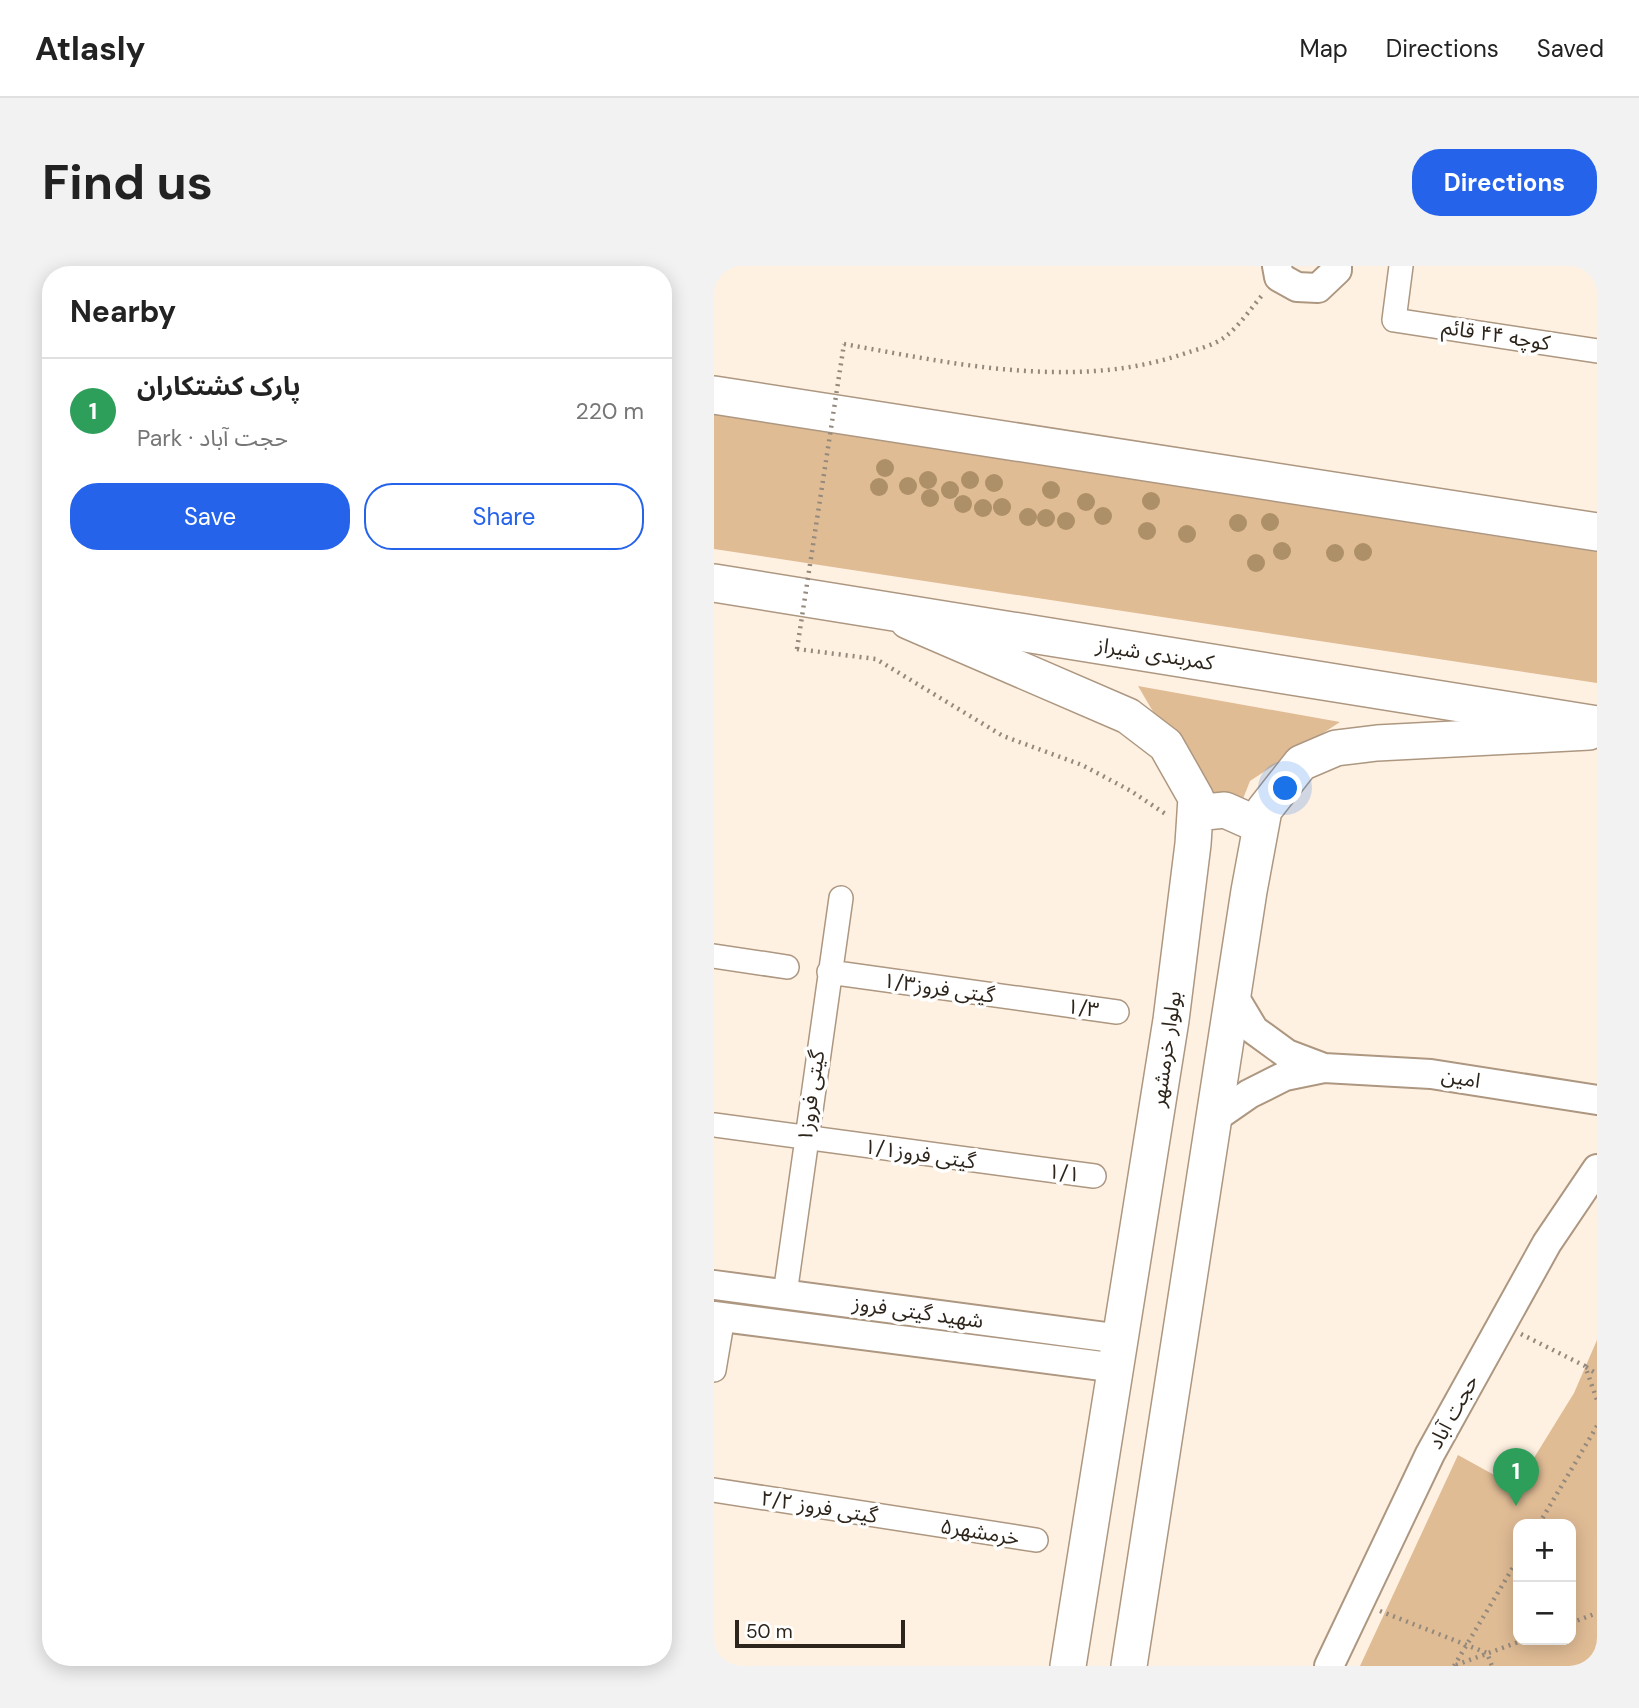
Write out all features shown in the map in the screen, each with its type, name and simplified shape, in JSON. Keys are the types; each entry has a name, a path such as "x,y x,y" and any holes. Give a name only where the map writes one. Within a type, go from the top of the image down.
{"highway":[{"path":"714,394 1597,532"},
{"name":"کمربندی شیراز","path":"714,583 1597,725"}],"main road":[{"name":"بولوار خرمشهر","path":"886,611 1128,716 1166,745 1196,798 1171,1020 1068,1666"},
{"path":"1129,1666 1248,891 1264,810 1301,763 1336,748 1377,743 1597,732"},
{"path":"1194,823 1225,810 1261,826"}],"street":[{"name":"کوچه ۴۴ قائم","path":"1401,266 1395,320 1597,351"},
{"path":"1278,272 1297,287 1318,288 1337,268"},
{"name":"۱گیتی فروز","path":"785,1294 841,898"},
{"path":"714,956 787,967"},
{"name":"۱/۳گیتی فروز","path":"829,972 1050,1003"},
{"path":"1233,995 1254,1030 1287,1054 1324,1068"},
{"name":"۱/۳","path":"1050,1003 1117,1013"},
{"path":"1213,1119 1249,1094 1284,1076 1324,1068"},
{"name":"امین","path":"1324,1068 1431,1073 1597,1100"},
{"name":"۱/۱گیتی فروز","path":"714,1125 1034,1169"},
{"name":"۱/۱","path":"1034,1169 1094,1177"},
{"name":"حجت آباد","path":"1329,1666 1430,1454 1547,1243 1597,1169"},
{"name":"شهید گیتی فروز","path":"714,1285 785,1294 1119,1354"},
{"path":"714,1370 718,1316"},
{"name":"شهید گیتی فروز","path":"718,1316 1119,1354"},
{"name":"گیتی فروز ۲/۲","path":"714,1490 924,1523"},
{"name":"خرمشهر۵","path":"924,1523 1036,1540"}],"path":[{"path":"1194,823 1082,765 1003,736 876,659 797,649 844,344 1038,373 1113,369 1166,360 1224,337 1278,272"},
{"path":"1502,1324 1597,1374"},
{"path":"1585,1366 1597,1400"},
{"path":"1542,1519 1597,1426"},
{"path":"1455,1666 1513,1567"},
{"path":"1359,1603 1487,1654 1492,1666"},
{"path":"1576,1621 1597,1613"},
{"path":"1455,1666 1513,1644"}],"shaded area":[{"path":"714,414 1597,552 1597,683 714,549"},
{"path":"1138,686 1340,722 1250,781 1241,804 1206,802"},
{"path":"1597,1340 1597,1666 1360,1666 1458,1455 1516,1487 1574,1393"}],"place":[{"name":"پارک کشتکاران","path":"1516,1506"}]}
